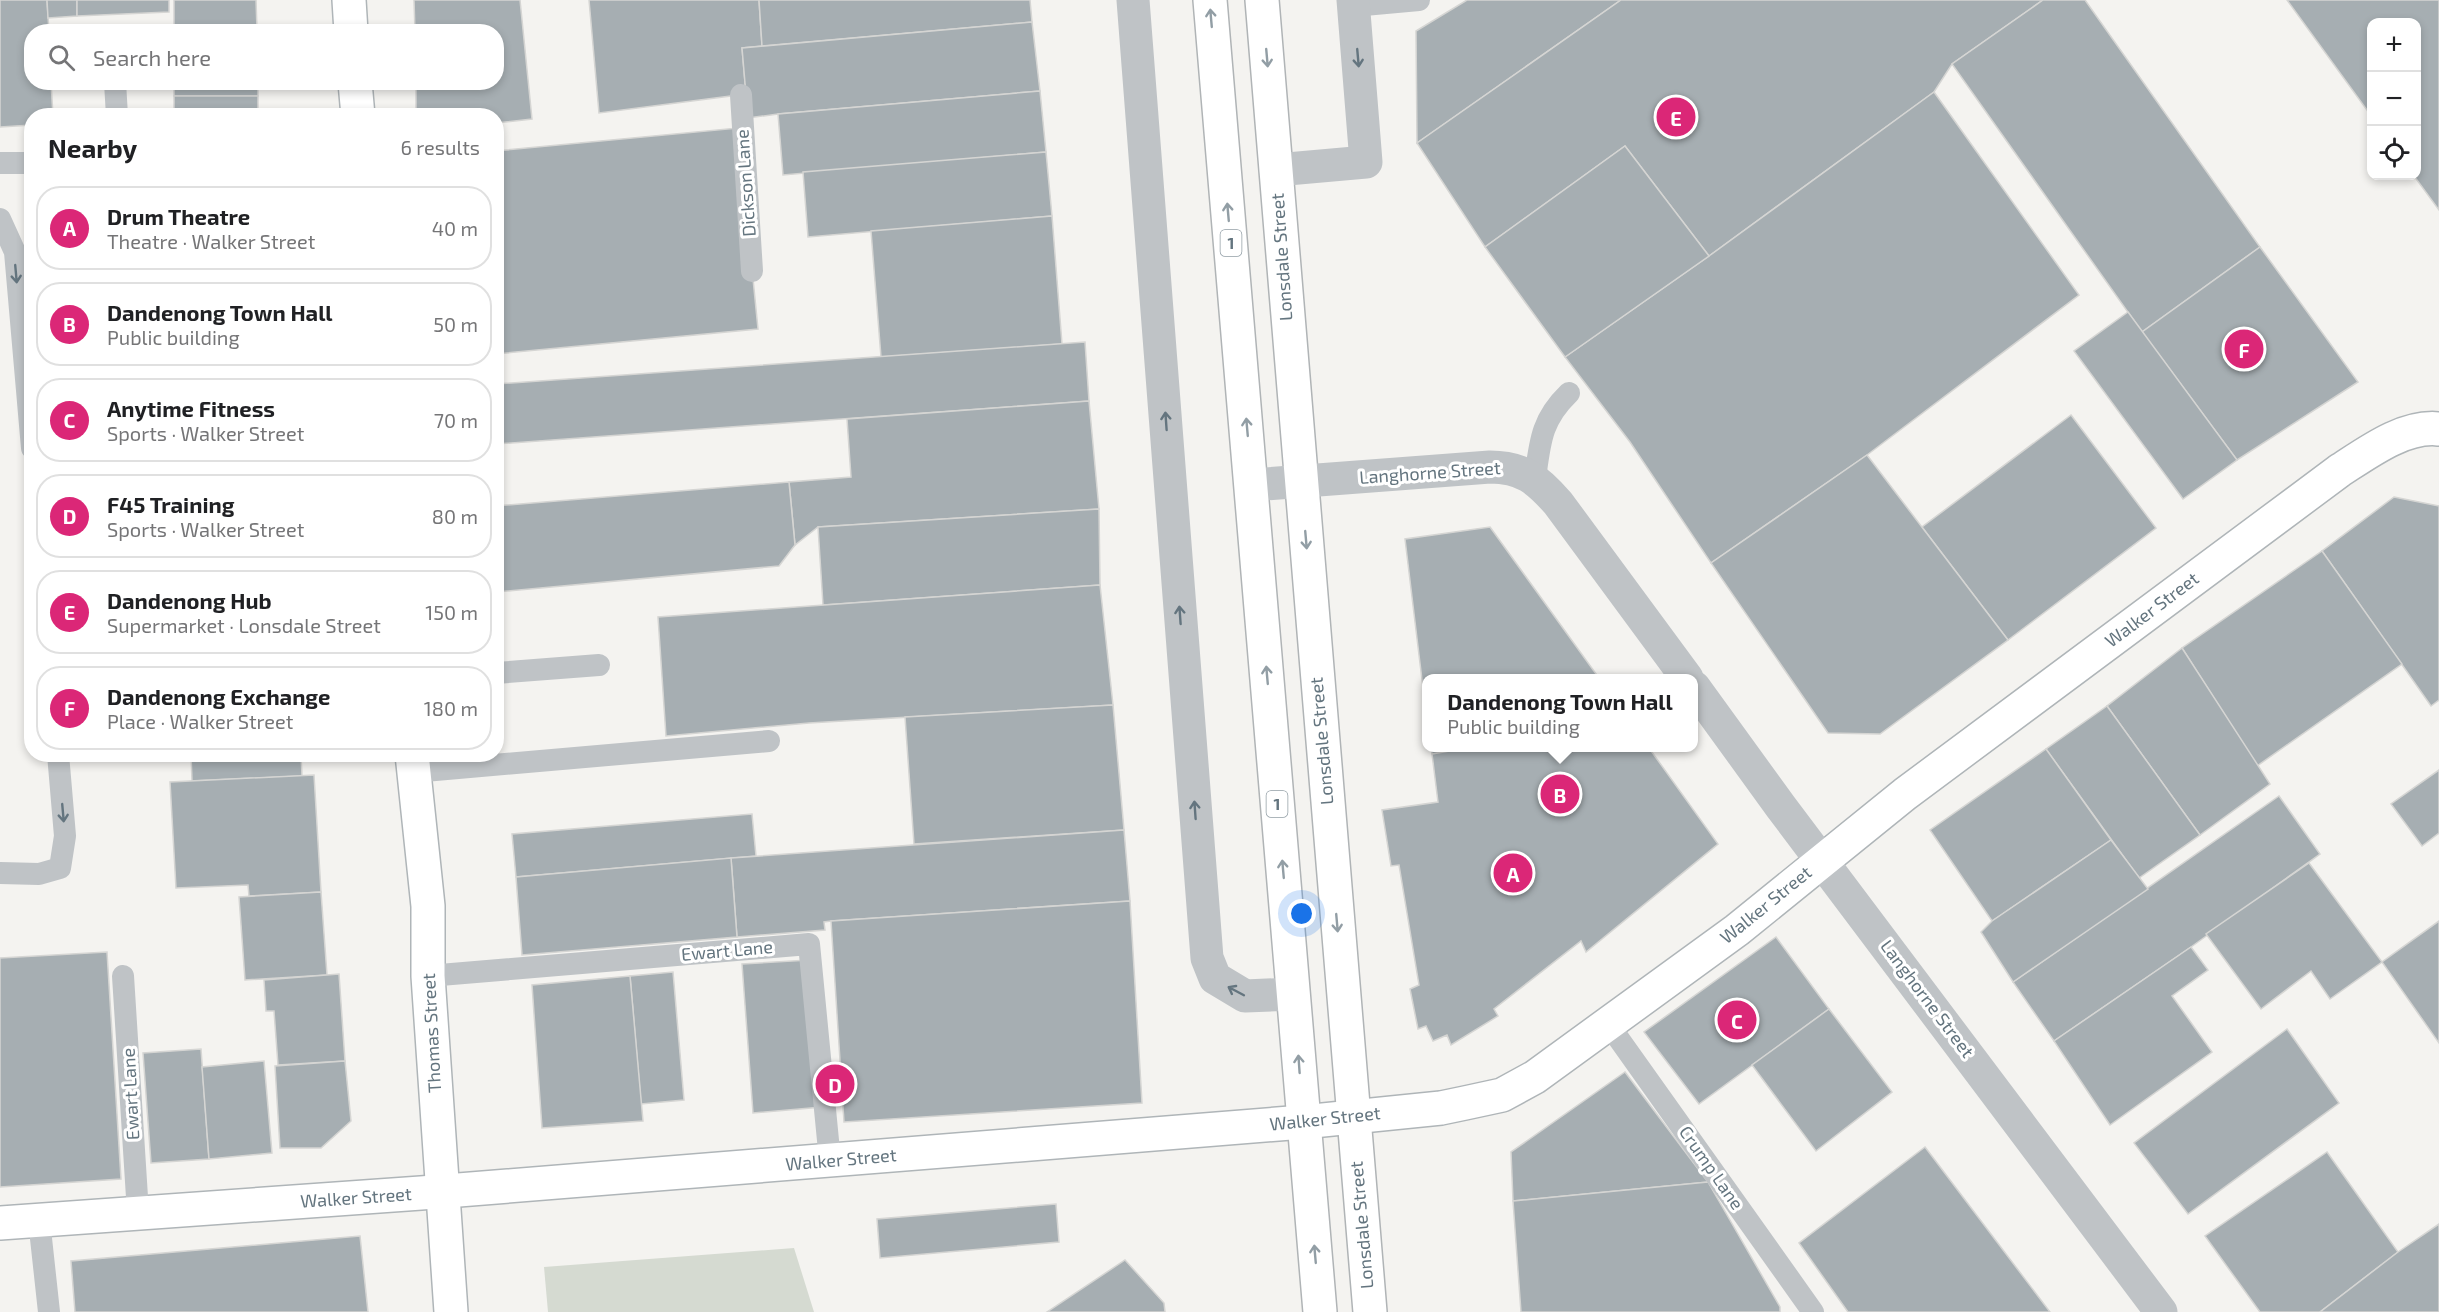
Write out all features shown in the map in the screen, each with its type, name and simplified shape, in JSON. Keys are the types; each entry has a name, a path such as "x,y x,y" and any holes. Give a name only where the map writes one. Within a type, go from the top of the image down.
{"main road":[{"path":"349,0 350,24"},
{"name":"1","path":"1210,0 1320,1312"},
{"name":"Lonsdale Street","path":"1262,0 1352,1117 1370,1312"},
{"path":"356,90 357,108"},
{"name":"Walker Street","path":"0,1223 830,1161 1303,1122 1441,1108 1502,1095 1535,1077 1737,930 1905,794 2339,471 2390,441 2420,431 2437,429"},
{"name":"Thomas Street","path":"413,763 428,906 428,976 451,1312"}],"street":[{"path":"1133,0 1207,958 1215,978 1245,996 1293,994"},
{"name":"Lonsdale Street","path":"1276,170 1366,162 1353,3"},
{"name":"Langhorne Street","path":"1251,485 1490,467 1510,469 1535,479 1558,503 1685,674"},
{"name":"Langhorne Street","path":"1698,692 2161,1312"}],"lane":[{"path":"1353,3 1419,0"},
{"path":"115,90 117,108"},
{"name":"Dickson Lane","path":"741,95 752,271"},
{"path":"0,163 24,163"},
{"path":"0,219 15,252 24,356"},
{"path":"1535,479 1539,445 1548,417 1569,393"},
{"path":"504,672 599,665"},
{"path":"504,757 769,741"},
{"path":"0,873 39,874 60,868 65,836 59,762"},
{"path":"413,763 429,762"},
{"name":"Ewart Lane","path":"428,976 809,944 830,1161"},
{"name":"Ewart Lane","path":"123,976 138,1213"},
{"name":"Crump Lane","path":"1608,1024 1813,1312"},
{"path":"39,1220 49,1312"}],"shaded area":[{"path":"794,1248 814,1312 548,1312 544,1267"}],"building":[{"path":"0,0 47,0 48,24 24,24 24,90 51,90 53,108 24,108 24,126 0,127"},
{"path":"47,0 77,0 77,16 48,18"},
{"path":"77,0 169,0 169,12 77,16"},
{"path":"174,0 256,0 257,24 174,24"},
{"path":"414,0 520,0 532,119 504,122 504,108 416,108 416,90 504,90 504,24 415,24"},
{"path":"589,0 759,0 762,46 742,48 746,94 599,113"},
{"path":"759,0 1030,0 1032,22 762,46"},
{"path":"1467,0 1621,0 1417,143 1416,31"},
{"path":"1621,0 2043,0 1952,64 1934,92 1709,256 1625,146 1485,247 1417,143"},
{"path":"2043,0 2085,0 2260,247 2142,332 1952,64"},
{"path":"2287,0 2439,0 2439,210 2417,180 2421,180 2421,18 2367,18 2367,110"},
{"path":"1032,22 1040,91 748,118 742,48"},
{"path":"174,90 258,90 258,96 174,96"},
{"path":"1040,91 1046,152 783,175 778,114"},
{"path":"1934,92 2079,295 1867,455 1711,563 1630,442 1565,357 1709,256"},
{"path":"174,96 258,96 258,108 174,108"},
{"path":"738,128 758,329 504,353 504,150"},
{"path":"1625,146 1709,256 1565,357 1485,247"},
{"path":"1046,152 1052,216 808,237 803,172"},
{"path":"1052,216 1062,344 881,357 871,231"},
{"path":"2260,247 2358,382 2237,460 2142,332"},
{"path":"2128,312 2237,460 2183,499 2074,351"},
{"path":"1085,342 1089,401 504,443 504,383"},
{"path":"1089,401 1099,509 818,527 795,545 789,482 851,477 847,419"},
{"path":"2071,415 2156,528 2008,640 1922,527"},
{"path":"1867,455 2008,640 1880,734 1828,733 1711,563"},
{"path":"789,482 795,545 779,566 504,591 504,505"},
{"path":"2394,497 2439,506 2439,700 2431,706 2322,551"},
{"path":"1099,509 1100,585 823,605 818,527"},
{"path":"1490,527 1596,674 1422,674 1422,680 1405,539"},
{"path":"2322,551 2402,664 2257,766 2182,648"},
{"path":"1100,585 1113,705 809,723 666,736 658,617"},
{"path":"2182,648 2270,784 2200,835 2107,706"},
{"path":"1113,705 1124,830 914,844 905,717"},
{"path":"2107,706 2200,835 2139,878 2046,749"},
{"path":"2046,749 2111,840 1992,921 1930,830"},
{"path":"1444,752 1652,752 1718,844 1586,952 1581,941 1494,1009 1498,1016 1451,1045 1447,1035 1433,1041 1426,1026 1418,1029 1410,989 1419,985 1399,865 1391,866 1382,810 1438,802 1432,754"},
{"path":"191,762 301,762 302,776 192,781"},
{"path":"2439,770 2439,833 2422,846 2391,804"},
{"path":"314,775 321,892 249,896 248,885 176,888 170,782"},
{"path":"2279,796 2320,854 2191,947 2054,1041 2013,982"},
{"path":"752,814 756,856 516,877 512,834"},
{"path":"1124,830 1130,901 831,921 824,922 825,930 737,937 731,858"},
{"path":"2111,840 2148,889 2013,982 1981,932 1992,921"},
{"path":"731,858 737,937 522,955 516,877"},
{"path":"2309,863 2382,962 2330,999 2311,971 2261,1009 2206,934"},
{"path":"321,892 327,975 245,980 239,897"},
{"path":"1130,901 1142,1103 844,1122 831,921"},
{"path":"2439,921 2439,1043 2382,962"},
{"path":"1776,937 1829,1009 1699,1104 1644,1032"},
{"path":"2191,947 2208,970 2172,996 2212,1052 2110,1125 2054,1041"},
{"path":"107,952 121,1179 0,1187 0,958"},
{"path":"809,960 822,1107 753,1113 742,964"},
{"path":"673,972 684,1100 641,1104 630,976"},
{"path":"339,974 345,1061 278,1065 274,1011 266,1011 264,980"},
{"path":"630,976 643,1121 542,1128 532,985"},
{"path":"1829,1009 1892,1092 1816,1151 1752,1065"},
{"path":"2287,1029 2339,1103 2188,1214 2134,1143"},
{"path":"201,1049 209,1159 151,1163 143,1053"},
{"path":"264,1061 272,1153 209,1159 202,1067"},
{"path":"345,1061 351,1121 321,1148 280,1148 275,1066"},
{"path":"1625,1072 1708,1182 1513,1201 1511,1152"},
{"path":"1925,1147 2050,1312 1848,1312 1799,1243"},
{"path":"2327,1152 2398,1252 2320,1312 2260,1312 2205,1236"},
{"path":"1708,1182 1780,1307 1780,1312 1521,1312 1513,1201"},
{"path":"1056,1204 1059,1242 880,1258 877,1219"},
{"path":"2439,1224 2439,1312 2320,1312 2398,1252"},
{"path":"360,1236 368,1312 75,1312 71,1261"},
{"path":"1125,1260 1164,1303 1165,1312 1047,1312"}],"place":[{"name":"Dandenong Hub","path":"1676,117"},
{"name":"Dandenong Exchange","path":"2244,349"},
{"name":"Dandenong Town Hall","path":"1560,794"},
{"name":"Drum Theatre","path":"1513,873"},
{"name":"Anytime Fitness","path":"1737,1020"},
{"name":"F45 Training","path":"835,1084"}]}
